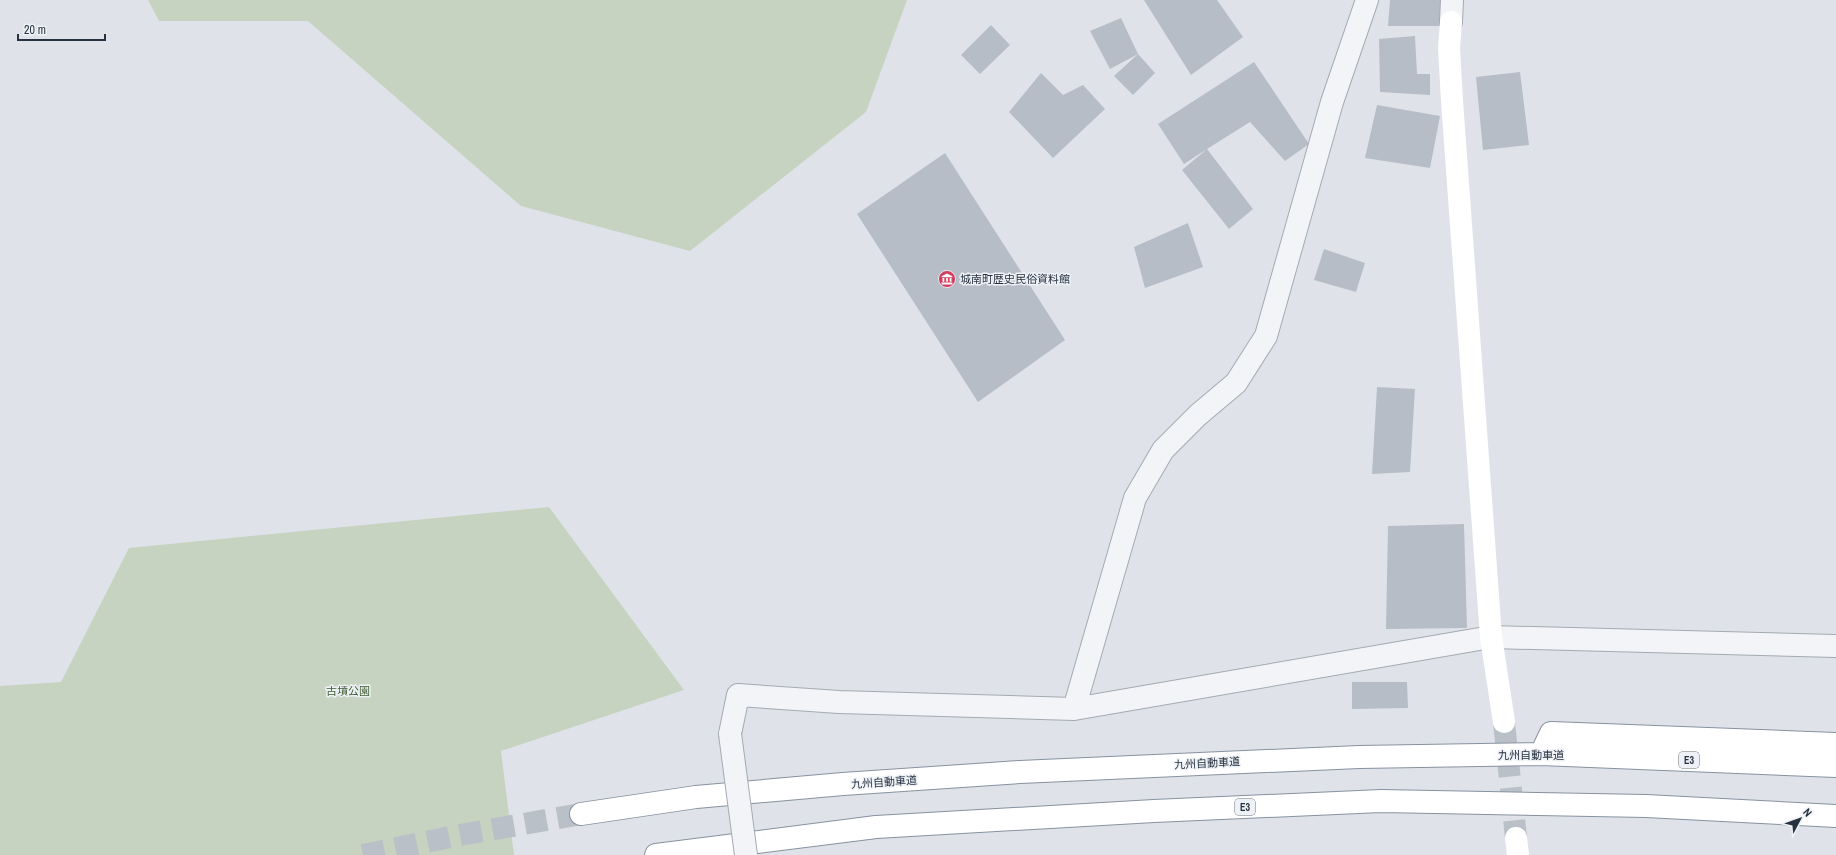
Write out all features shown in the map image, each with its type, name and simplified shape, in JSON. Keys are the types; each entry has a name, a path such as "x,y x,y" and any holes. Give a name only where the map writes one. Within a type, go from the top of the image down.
{"main road":[{"path":"1451,22 1449,48 1452,101 1491,637 1504,722"},
{"path":"1541,754 1551,733 1836,744"},
{"name":"九州自動車道","path":"581,814 696,797 1020,772 1359,756 1541,754 1836,766"},
{"name":"E3","path":"656,855 876,827 1154,811 1381,801 1646,806 1836,816"}],"street":[{"path":"1074,710 1135,498 1163,450 1198,415 1236,383 1266,336 1332,102 1367,0"},
{"path":"1451,22 1452,0"},
{"path":"746,855 730,734 738,695 839,702 1074,710 1491,637 1836,646"}],"green space":[{"path":"148,0 907,0 866,112 690,251 521,206 308,21 159,21"},
{"name":"古墳公園","path":"549,507 684,690 501,751 514,855 0,855 0,686 61,682 129,548"}],"building":[{"path":"1144,0 1217,0 1243,37 1191,75"},
{"path":"1390,0 1441,0 1440,26 1388,26"},
{"path":"1121,18 1138,54 1110,69 1090,31"},
{"path":"991,25 1010,45 980,74 961,55"},
{"path":"1415,36 1417,74 1430,74 1430,95 1380,92 1379,39"},
{"path":"1138,54 1155,73 1133,95 1114,76"},
{"path":"1254,62 1309,144 1285,161 1250,122 1184,164 1158,124"},
{"path":"1520,72 1529,145 1483,150 1476,77"},
{"path":"1041,73 1063,95 1083,85 1105,109 1053,158 1009,112"},
{"path":"1377,105 1440,116 1430,168 1365,158"},
{"path":"1207,149 1253,209 1229,229 1182,170"},
{"path":"945,153 1065,340 978,402 857,214"},
{"path":"1188,223 1203,267 1145,288 1134,247"},
{"path":"1324,249 1365,263 1356,292 1314,280"},
{"path":"1377,387 1415,389 1410,472 1372,474"},
{"path":"1464,524 1467,628 1386,629 1388,526"},
{"path":"1352,682 1407,682 1408,708 1352,709"}],"tunnel":[{"path":"1504,722 1516,838"},
{"path":"363,855 460,835 581,814"}],"place":[{"name":"城南町歴史民俗資料館","path":"947,279"}]}
